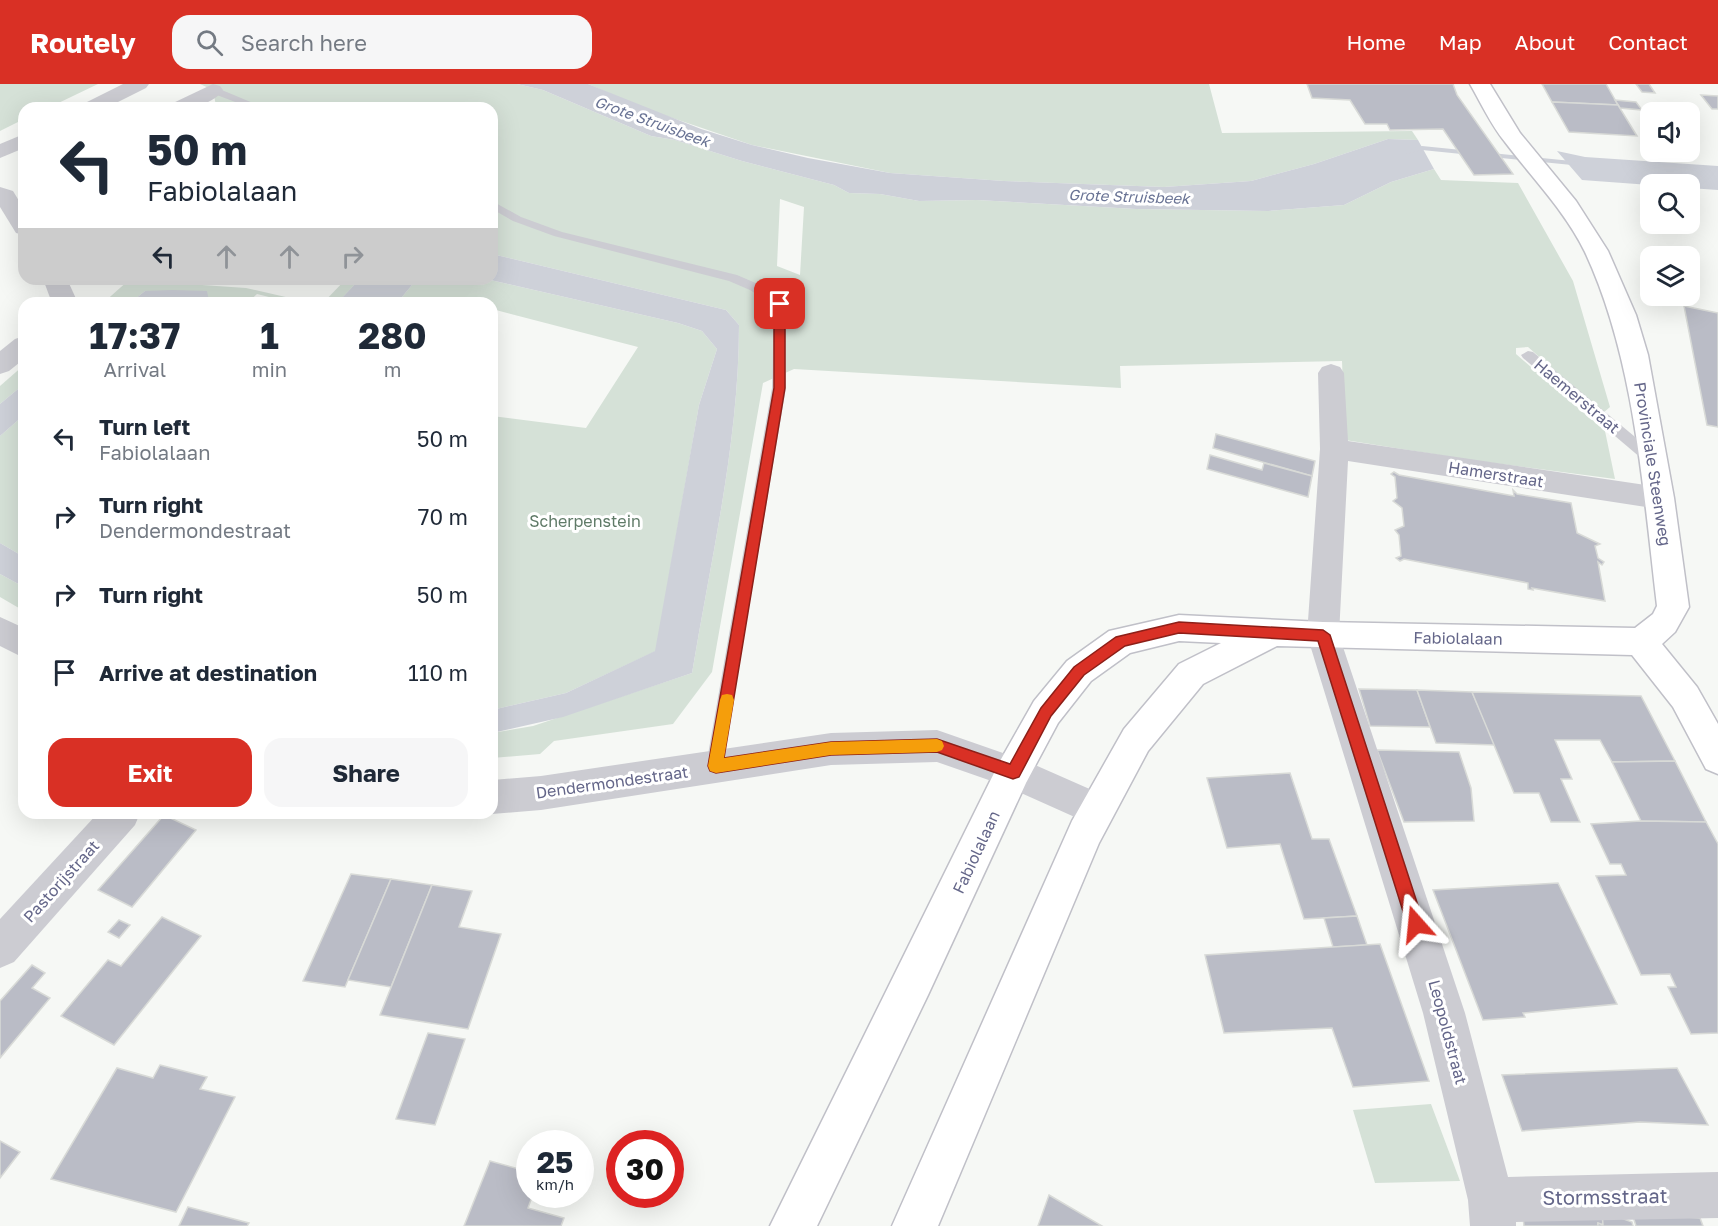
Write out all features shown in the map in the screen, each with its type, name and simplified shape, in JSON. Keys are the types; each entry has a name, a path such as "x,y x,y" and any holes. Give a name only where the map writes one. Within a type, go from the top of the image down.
{"main road":[{"name":"Provinciale Steenweg","path":"1480,84 1511,136 1579,221 1596,251 1623,315 1635,355 1659,498 1673,607 1664,623 1641,642"},
{"name":"Fabiolalaan","path":"794,1226 1013,772 1046,712 1079,671 1121,641 1179,628 1323,635 1641,642"},
{"path":"915,1226 1084,833 1136,740 1191,674 1275,632"},
{"path":"1641,642 1685,697 1714,741"}],"street":[{"path":"102,102 139,84"},
{"path":"185,102 206,87"},
{"path":"0,152 18,143"},
{"path":"10,192 18,213"},
{"path":"0,365 18,350"},
{"path":"1323,635 1334,450 1330,373"},
{"name":"Hamerstraat","path":"1334,450 1659,498"},
{"path":"0,630 18,640"},
{"name":"Leopoldstraat","path":"1323,635 1444,1013 1492,1213"},
{"name":"Dendermondestraat","path":"498,797 542,793 831,749 937,746 1013,772 1097,810"},
{"name":"Pastorijstraat","path":"0,948 117,819"},
{"name":"Stormsstraat","path":"1492,1213 1718,1195"}],"lane":[{"path":"206,87 245,102"},
{"path":"498,208 517,219 558,234 733,278 754,287 780,304 779,388 716,766"},
{"name":"Haemerstraat","path":"1528,355 1653,460"}],"green space":[{"path":"0,84 98,84 60,102 18,102 18,122 0,131"},
{"path":"200,84 517,84 543,90 651,136 675,140 742,161 834,185 849,193 880,194 919,201 977,200 1136,209 1268,211 1344,205 1391,182 1434,169 1441,180 1518,183 1573,281 1610,407 1603,413 1528,347 1516,348 1516,354 1605,431 1615,479 1345,440 1342,361 1120,366 1121,388 794,369 763,383 712,672 673,724 554,741 540,754 498,758 498,732 533,726 692,673 729,456 738,369 739,325 726,310 498,255 498,102 215,102 213,90","holes":["780,199 804,207 800,275 777,266"]},
{"path":"588,84 1209,84 1222,133 1412,131 1418,140 1388,139 1314,164 1251,181 1164,187 1004,181 890,173 752,145 646,109"},
{"name":"Scherpenstein","path":"498,282 678,323 702,331 717,349 699,405 656,651 566,693 498,709 498,417 586,428 638,347 498,311 498,297 402,297 412,285 498,285"},
{"path":"123,285 202,285 246,288 286,297 257,294 254,297 183,297 145,291 138,297 110,297"},
{"path":"340,285 354,285 343,297 329,297"},
{"path":"18,370 18,389 0,404 0,386"},
{"path":"18,420 18,554 0,543 0,436"},
{"path":"0,574 18,584 18,608 0,597"},
{"path":"1431,1104 1460,1181 1375,1183 1353,1110"}],"water":[{"path":"517,84 588,84 701,129 752,145 890,173 1004,181 1164,187 1251,181 1314,164 1388,139 1418,140 1434,169 1391,182 1344,205 1268,211 1136,209 977,200 919,201 880,194 849,193 834,185 742,161 675,140 651,136 543,90"},
{"path":"1557,151 1585,157 1718,166 1718,190 1700,189 1700,174 1640,174 1640,184 1582,180"},
{"path":"498,255 726,310 739,325 738,369 729,456 692,673 563,717 498,732 498,709 566,693 655,651 699,405 717,349 702,331 678,323 498,282"},
{"path":"354,285 412,285 402,297 343,297"},
{"path":"145,291 207,291 208,297 138,297"},
{"path":"18,389 18,420 0,436 0,404"},
{"path":"0,543 18,554 18,584 0,574"}],"building":[{"path":"1307,84 1453,84 1457,95 1513,174 1474,175 1443,129 1390,130 1387,124 1365,124 1350,100 1312,98"},
{"path":"1542,84 1606,84 1618,105 1552,102"},
{"path":"1636,84 1649,84 1655,93 1642,92"},
{"path":"1701,95 1718,96 1718,109 1712,109"},
{"path":"1615,100 1636,102 1640,110 1620,108"},
{"path":"1552,102 1618,105 1637,136 1569,132"},
{"path":"1684,306 1718,313 1718,427 1707,425"},
{"path":"1216,434 1315,461 1312,476 1213,448"},
{"path":"1210,455 1262,470 1264,463 1312,476 1308,497 1207,469"},
{"path":"1394,472 1399,475 1514,496 1513,490 1517,494 1571,503 1577,533 1600,544 1595,546 1598,558 1604,562 1602,565 1598,562 1605,601 1532,588 1533,590 1528,589 1528,583 1404,559 1400,561 1396,558 1401,556 1399,535 1395,530 1404,526 1402,508 1393,501 1397,498 1395,477 1391,474"},
{"path":"1359,689 1417,690 1430,727 1370,726"},
{"path":"1417,690 1472,692 1495,745 1436,743"},
{"path":"1472,692 1641,696 1675,761 1612,762 1600,740 1555,740 1572,779 1561,779 1580,822 1551,822 1539,793 1514,793"},
{"path":"1377,750 1459,752 1471,788 1474,821 1404,822"},
{"path":"1675,761 1706,822 1641,821 1612,762"},
{"path":"1290,773 1312,839 1329,839 1357,916 1304,919 1280,844 1227,848 1207,778"},
{"path":"160,819 173,819 196,830 132,907 98,890"},
{"path":"1641,821 1706,822 1718,844 1718,1033 1691,1034 1668,987 1676,987 1670,974 1641,975 1596,876 1626,875 1621,864 1610,864 1591,824"},
{"path":"351,874 391,879 345,987 303,981"},
{"path":"391,879 432,885 391,987 348,980"},
{"path":"1558,883 1617,1004 1523,1013 1525,1017 1483,1020 1433,890"},
{"path":"432,885 472,891 459,927 501,934 468,1029 380,1015"},
{"path":"1357,916 1367,945 1333,947 1324,918"},
{"path":"162,917 201,936 114,1045 61,1016 108,960 121,966"},
{"path":"119,920 130,925 119,938 108,932"},
{"path":"1380,944 1429,1081 1353,1087 1332,1028 1224,1033 1205,955"},
{"path":"32,965 45,973 32,988 50,998 0,1058 0,1001"},
{"path":"428,1033 465,1039 435,1125 396,1119"},
{"path":"160,1065 207,1077 200,1089 235,1097 176,1212 51,1179 117,1068 153,1078"},
{"path":"1677,1068 1708,1125 1640,1122 1522,1131 1502,1075"},
{"path":"0,1141 20,1152 0,1178"},
{"path":"490,1161 516,1168 516,1208 528,1208 564,1218 561,1226 464,1226"},
{"path":"1049,1195 1102,1226 1038,1226"},
{"path":"188,1207 249,1223 247,1226 179,1226"},
{"path":"1522,1207 1602,1211 1603,1225 1598,1223 1598,1226 1524,1226"},
{"path":"1602,1211 1632,1222 1633,1226 1598,1226 1598,1223 1603,1225"},
{"path":"1632,1213 1700,1218 1703,1226 1636,1226"}],"waterway":[{"name":"Grote Struisbeek","path":"1406,152 1422,148 1582,164"}],"slow traffic":[{"path":"727,700 716,766 831,749 937,746"}],"route":[{"path":"780,304 779,388 716,766 831,749 937,746 1013,772 1046,712 1079,671 1121,641 1179,628 1323,635 1416,924"}]}
